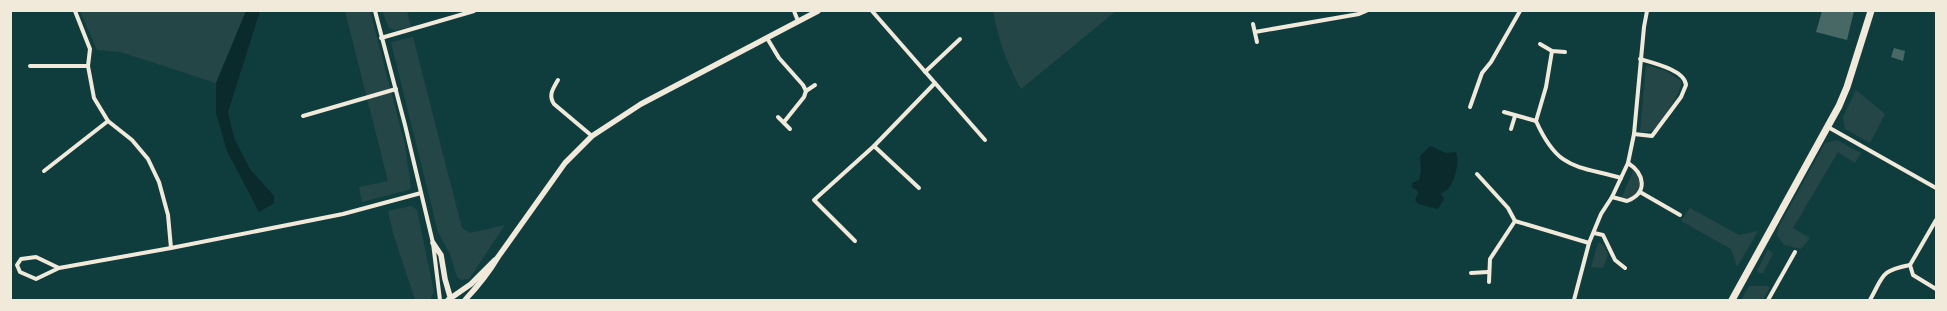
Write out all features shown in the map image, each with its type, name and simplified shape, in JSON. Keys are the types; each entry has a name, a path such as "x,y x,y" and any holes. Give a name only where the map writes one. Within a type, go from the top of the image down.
{"highway":[{"path":"1732,300 1828,127 1847,86 1871,11"}],"street":[{"path":"75,11 90,49 88,66 94,98 108,121 132,140 148,159 159,182 168,215 171,248"},
{"path":"375,11 381,38 396,89 433,243 440,300"},
{"path":"381,38 474,11"},
{"path":"794,11 798,21"},
{"path":"465,300 479,286 565,163 592,136 641,104 818,11"},
{"path":"872,11 985,140"},
{"path":"1255,32 1359,14 1366,11"},
{"path":"1470,107 1482,73 1491,62 1520,11"},
{"path":"1574,300 1589,244 1601,214 1612,197 1628,163 1634,134 1640,59 1647,11"},
{"path":"1253,24 1257,42"},
{"path":"767,38 779,58 803,85 806,91"},
{"path":"925,72 960,39"},
{"path":"1540,44 1552,51 1566,52"},
{"path":"1552,51 1546,87 1536,121 1544,138 1557,156 1569,164 1622,178"},
{"path":"1634,134 1652,136 1681,97 1686,85 1683,78 1666,67 1640,59"},
{"path":"30,66 88,66"},
{"path":"558,80 551,94 554,104 592,136"},
{"path":"855,241 814,200 874,146 935,83"},
{"path":"784,122 804,97 806,91 815,85"},
{"path":"303,116 396,89"},
{"path":"1504,112 1536,121"},
{"path":"1511,129 1514,116"},
{"path":"778,117 790,129"},
{"path":"44,171 108,121"},
{"path":"1828,127 1936,188"},
{"path":"874,146 919,188"},
{"path":"1612,197 1627,201 1640,192 1642,186 1639,174 1634,167 1628,163"},
{"path":"1477,174 1508,208 1516,221 1589,244"},
{"path":"1640,192 1680,215"},
{"path":"59,268 36,257 21,259 17,265 20,272 36,279 59,268 171,248 343,214 420,193"},
{"path":"1936,220 1910,265 1913,274 1936,289"},
{"path":"1489,282 1488,272 1490,259 1516,221"},
{"path":"1594,233 1603,235 1615,260 1626,268"},
{"path":"433,243 441,255 450,299 471,284 498,257"},
{"path":"1768,300 1795,252"},
{"path":"1870,300 1886,272 1893,268 1910,265"},
{"path":"1471,273 1488,272"}],"shaded area":[{"path":"80,11 246,11 216,83 120,52 97,50"},
{"path":"246,11 260,11 228,112 234,138 250,169 274,196 274,203 259,212 227,151 216,113 216,83"},
{"path":"345,11 370,11 405,145 411,188 362,202 359,187 388,181"},
{"path":"382,11 407,11 411,27 395,30 389,28"},
{"path":"993,11 1116,11 1021,89 1011,70 1004,51"},
{"path":"413,37 462,228 470,233 505,225 469,279 461,280 457,277 450,254 438,232 391,42"},
{"path":"1646,65 1666,71 1681,81 1681,85 1671,107 1657,127 1651,131 1640,132"},
{"path":"1856,90 1885,114 1870,143 1845,129 1843,117"},
{"path":"1837,140 1861,153 1855,163 1838,152 1793,228 1810,238 1801,249 1784,245 1777,235 1779,226 1825,143"},
{"path":"1430,146 1446,153 1456,152 1457,156 1455,176 1448,189 1441,194 1444,199 1438,209 1418,204 1415,200 1418,193 1417,190 1412,188 1412,183 1419,180 1421,171 1420,156"},
{"path":"1633,171 1639,178 1640,183 1638,191 1633,196 1626,198 1622,197"},
{"path":"411,206 417,210 434,292 430,300 415,300 393,233 388,211"},
{"path":"1690,208 1739,235 1758,231 1737,267 1731,249 1681,221"},
{"path":"1598,242 1604,246 1608,255 1603,268 1591,267"},
{"path":"1768,249 1773,254 1763,273 1759,273 1757,271"},
{"path":"1749,286 1770,287 1763,300 1741,300"}],"building":[{"path":"1822,11 1854,11 1847,40 1816,32"},
{"path":"1894,48 1905,51 1903,61 1891,57"}]}
